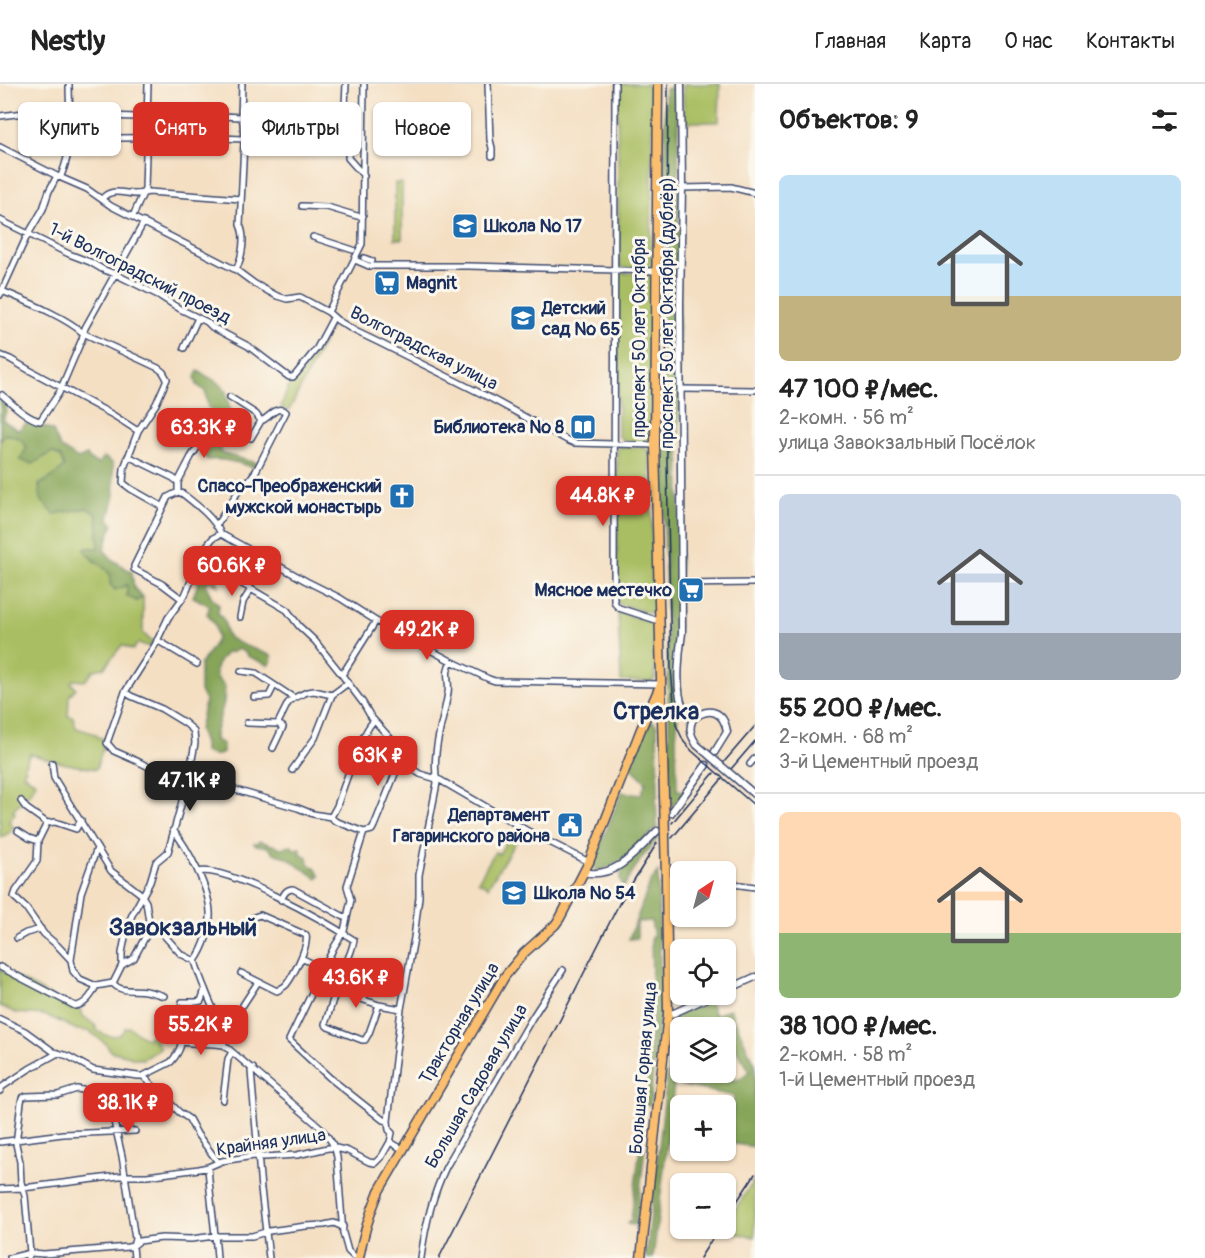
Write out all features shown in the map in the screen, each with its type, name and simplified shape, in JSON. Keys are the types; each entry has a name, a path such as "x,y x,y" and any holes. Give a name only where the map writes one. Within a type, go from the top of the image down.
{"main road":[{"name":"проспект 50 лет Октября","path":"658,84 655,445 666,879"},
{"name":"Тракторная улица","path":"359,1258 363,1235 379,1191 505,976 524,953 555,925 589,862 661,684"},
{"path":"644,723 655,720 662,727"},
{"name":"Большая Горная улица","path":"641,1258 668,1014 666,879"}],"street":[{"path":"69,84 69,102"},
{"path":"147,102 148,84"},
{"path":"241,102 242,84"},
{"path":"345,84 345,102"},
{"path":"328,312 362,244 364,84"},
{"path":"489,84 489,140 492,156"},
{"path":"615,84 614,601 619,608 658,621"},
{"name":"проспект 50 лет Октября (дублёр)","path":"681,84 682,633 679,685 683,707 693,719 690,728 691,735 697,745 755,795"},
{"path":"0,116 18,114"},
{"path":"229,116 241,117"},
{"name":"Волгоградская улица","path":"0,147 87,189 111,206 236,270 255,285 286,300 296,296 300,297 328,312 333,318 355,331 490,398 567,440 574,443 655,445"},
{"path":"67,156 1,292 66,321 83,333 158,368 166,377 156,404 138,430 124,468 123,483 163,507"},
{"path":"133,216 145,189 146,156"},
{"path":"236,270 242,248 240,225 242,156"},
{"path":"348,156 364,176"},
{"path":"682,188 730,187 755,193"},
{"path":"102,199 111,192 138,194 149,192 241,199"},
{"path":"302,206 327,207 363,216"},
{"name":"1-й Волгоградский проезд","path":"0,220 158,295 241,342 289,377 293,377 317,348 333,318"},
{"path":"2,395 23,412 40,421 59,393 83,333 144,222"},
{"path":"313,237 353,250"},
{"path":"364,258 372,261"},
{"path":"355,260 374,266 656,271"},
{"path":"184,348 198,318"},
{"path":"0,355 138,430"},
{"path":"681,389 755,390"},
{"path":"230,397 256,414 261,421"},
{"path":"216,526 241,487 255,471 286,412 277,409 261,421 250,438"},
{"path":"178,492 178,482 212,424"},
{"path":"128,456 178,482"},
{"path":"182,599 162,584 134,569 163,507 170,495 178,492 192,502 221,534 340,598 376,621 489,679 495,681 661,684"},
{"path":"185,788 182,784 114,751 107,743 125,692 168,618 182,599 201,553 213,538 221,534"},
{"path":"239,582 287,610 299,627 315,641 342,675 411,768 420,774 436,779 526,830 589,862"},
{"path":"682,584 755,583"},
{"path":"240,617 243,602 251,589"},
{"path":"342,675 376,621"},
{"path":"157,640 196,664"},
{"path":"404,1150 390,1142 392,1133 388,1130 388,1120 401,1009 414,938 419,874 437,783 435,773 438,734 448,691 447,669 451,661"},
{"path":"241,671 256,674 294,698"},
{"path":"292,770 315,738 332,695 348,683"},
{"path":"254,697 269,696 274,686"},
{"path":"278,724 288,703 294,698 314,691 332,695"},
{"path":"113,983 122,965 122,952 132,915 150,882 156,862 168,852 193,759 195,743 192,729 162,709 125,692"},
{"path":"693,719 703,713 713,712 724,721 727,732 714,753"},
{"path":"331,817 364,735 374,721"},
{"path":"247,723 267,722 283,727 273,748"},
{"path":"259,731 260,724"},
{"path":"750,764 755,758"},
{"path":"208,788 232,789 313,814 331,817 335,821 364,832 372,830 397,769 405,761"},
{"path":"52,762 54,778 111,871 143,896 146,902 150,928 134,958 122,965"},
{"path":"671,813 706,765"},
{"path":"21,801 26,808 47,824"},
{"path":"71,960 40,929 14,895 37,861 38,841 47,824 55,822 75,829 81,820"},
{"path":"173,830 185,846 198,872 211,913 203,948 195,962"},
{"path":"18,831 38,841"},
{"path":"583,872 603,873 618,867 657,831"},
{"path":"364,832 347,886 351,900 343,933 289,1041 330,1078 383,1120 388,1120"},
{"path":"97,848 81,893 71,960 73,971 80,979 96,986 113,983"},
{"path":"198,872 209,871 251,885 354,940 331,1003 326,1026 365,1040 379,1005"},
{"path":"736,884 755,887"},
{"path":"281,900 286,891 293,889 346,918"},
{"path":"241,973 278,991 285,986 302,958 307,941 306,935 260,915 254,917 246,925"},
{"path":"150,928 161,932 181,954 195,962 214,1008 224,1045"},
{"path":"17,938 40,929"},
{"path":"302,958 341,977"},
{"path":"348,961 361,968 359,997 379,1005 401,1009"},
{"path":"0,967 75,1006 85,1003 96,986"},
{"name":"Большая Садовая улица","path":"421,1258 429,1212 439,1181 532,1018 563,970"},
{"path":"736,986 755,977"},
{"path":"243,1005 258,982"},
{"path":"113,983 122,989 146,991 164,996"},
{"path":"183,1002 201,1001 205,989"},
{"path":"668,1014 692,1005"},
{"path":"0,1020 25,1031 58,1053 93,1070 143,1076 174,1059 182,1042 180,1026"},
{"path":"182,1042 224,1045 320,1127 336,1148 343,1227 348,1251 359,1258"},
{"path":"223,1100 228,1059 232,1052"},
{"path":"0,1091 2,1087 29,1069 58,1053"},
{"path":"253,1068 251,1071 269,1258"},
{"path":"143,1076 189,1119 218,1162"},
{"path":"29,1256 25,1196 16,1140 22,1098 58,1095 76,1089 93,1092 106,1091 111,1095 135,1239 134,1258"},
{"path":"0,1142 63,1134 135,1131"},
{"name":"Крайняя улица","path":"0,1189 125,1176 147,1176 208,1167 218,1162 254,1156 297,1155 328,1148 348,1151 375,1163 390,1142"},
{"path":"208,1167 217,1258"},
{"path":"10,1258 133,1246 139,1241 162,1238 252,1236 291,1227 334,1223 343,1227"}],"green space":[{"path":"617,84 653,84 651,266 648,269 623,268 619,265"},
{"path":"672,84 678,84 680,587 677,648 679,700 676,739 677,790 685,791 671,808 662,437 665,89 672,88"},
{"path":"683,84 720,84 718,122 684,122"},
{"path":"395,183 402,183 402,239 395,239"},
{"path":"621,273 648,274 651,277 650,437 641,442 624,441 618,435 617,277"},
{"path":"332,325 289,411 285,410 281,406 288,388 304,369"},
{"path":"198,371 220,384 227,393 231,419 221,453 257,463 255,467 225,460 208,460 201,454 210,432 217,430 219,416 208,407 205,391 197,385 195,377"},
{"path":"0,400 6,411 3,420 18,430 31,420 53,431 60,447 78,459 87,455 90,460 98,464 104,457 113,464 114,498 109,519 113,524 104,550 114,561 132,572 134,588 143,597 136,601 127,596 127,585 115,590 110,584 110,574 85,551 85,548 99,548 97,515 87,508 54,514 41,500 39,485 64,467 61,457 52,452 33,464 20,460 27,447 19,438 6,434 0,440"},
{"path":"5,434 19,438 28,447 21,460 52,452 61,457 64,467 39,485 54,514 88,508 97,515 99,549 86,548 93,560 110,574 110,584 127,585 136,601 143,597 143,633 153,641 150,647 138,643 133,650 122,645 104,668 94,670 85,681 73,680 71,683 76,688 69,696 68,716 73,717 76,728 106,739 96,769 30,754 23,774 36,782 32,790 13,810 15,813 9,822 14,828 0,838 0,440"},
{"path":"619,447 644,447 650,452 653,614 617,602 617,449"},
{"path":"209,553 220,553 211,574 216,578 219,586 208,580 206,585 212,598 219,605 218,613 224,620 228,636 241,644 272,656 271,663 268,665 247,656 238,649 226,653 219,662 216,670 217,678 225,686 224,702 215,740 223,744 223,753 216,755 204,752 199,730 205,701 200,691 200,665 217,637 215,625 207,614 210,606 193,597 202,564"},
{"path":"618,612 650,622 654,626 655,678 652,682 621,681"},
{"path":"651,722 657,726 657,827 623,859 596,871 592,866 622,792 641,795 646,782 631,767"},
{"path":"512,832 519,836 488,887 478,881 495,852 499,854"},
{"path":"657,834 657,839 623,888 620,878 623,868"},
{"path":"260,841 281,848 292,846 293,849 301,848 300,853 307,857 309,864 320,876 317,879 268,847 254,844"},
{"path":"658,872 661,1013 656,1039 650,1105 644,1105 653,1013 651,937 654,936 651,921 637,922 637,938 629,939 650,883"},
{"path":"0,969 81,1010 83,1016 100,1032 116,1036 129,1027 147,1039 152,1034 156,1034 155,1040 160,1048 143,1059 132,1058 110,1051 106,1044 89,1031 77,1030 44,1015 16,1013 0,1006"},
{"path":"699,1005 711,1005 715,1015 730,1009 734,1017 674,1017"},
{"path":"736,1023 755,1063 755,1147 736,1144 736,1095 674,1084 673,1095 670,1095 670,1117 653,1258 646,1258 670,1051 670,1083 736,1083 750,1071 736,1049"},
{"path":"640,1147 645,1147 636,1225 627,1224 631,1221"},
{"path":"755,1179 755,1237 736,1233 736,1208"}],"tram line":[{"path":"668,84 666,408 671,669 676,725 684,742 692,751 755,806"},
{"path":"736,1203 755,1174"},
{"path":"700,1258 712,1239"}],"railway":[{"path":"724,762 755,726"},
{"path":"731,769 755,741"},
{"path":"672,823 714,773"},
{"path":"672,838 722,779"},
{"path":"439,1258 619,904 657,843"}],"place":[{"name":"Школа № 17","path":"465,226"},
{"name":"Magnit","path":"387,283"},
{"name":"Детский сад № 65","path":"523,318"},
{"name":"Библиотека № 8","path":"583,427"},
{"name":"Спасо-Преображенский мужской монастырь","path":"402,496"},
{"name":"Мясное местечко","path":"691,590"},
{"name":"Департамент Гагаринского района","path":"570,825"},
{"name":"Школа № 54","path":"514,893"}],"district":[{"name":"Стрелка","path":"656,711"},
{"name":"Завокзальный","path":"183,927"}]}
